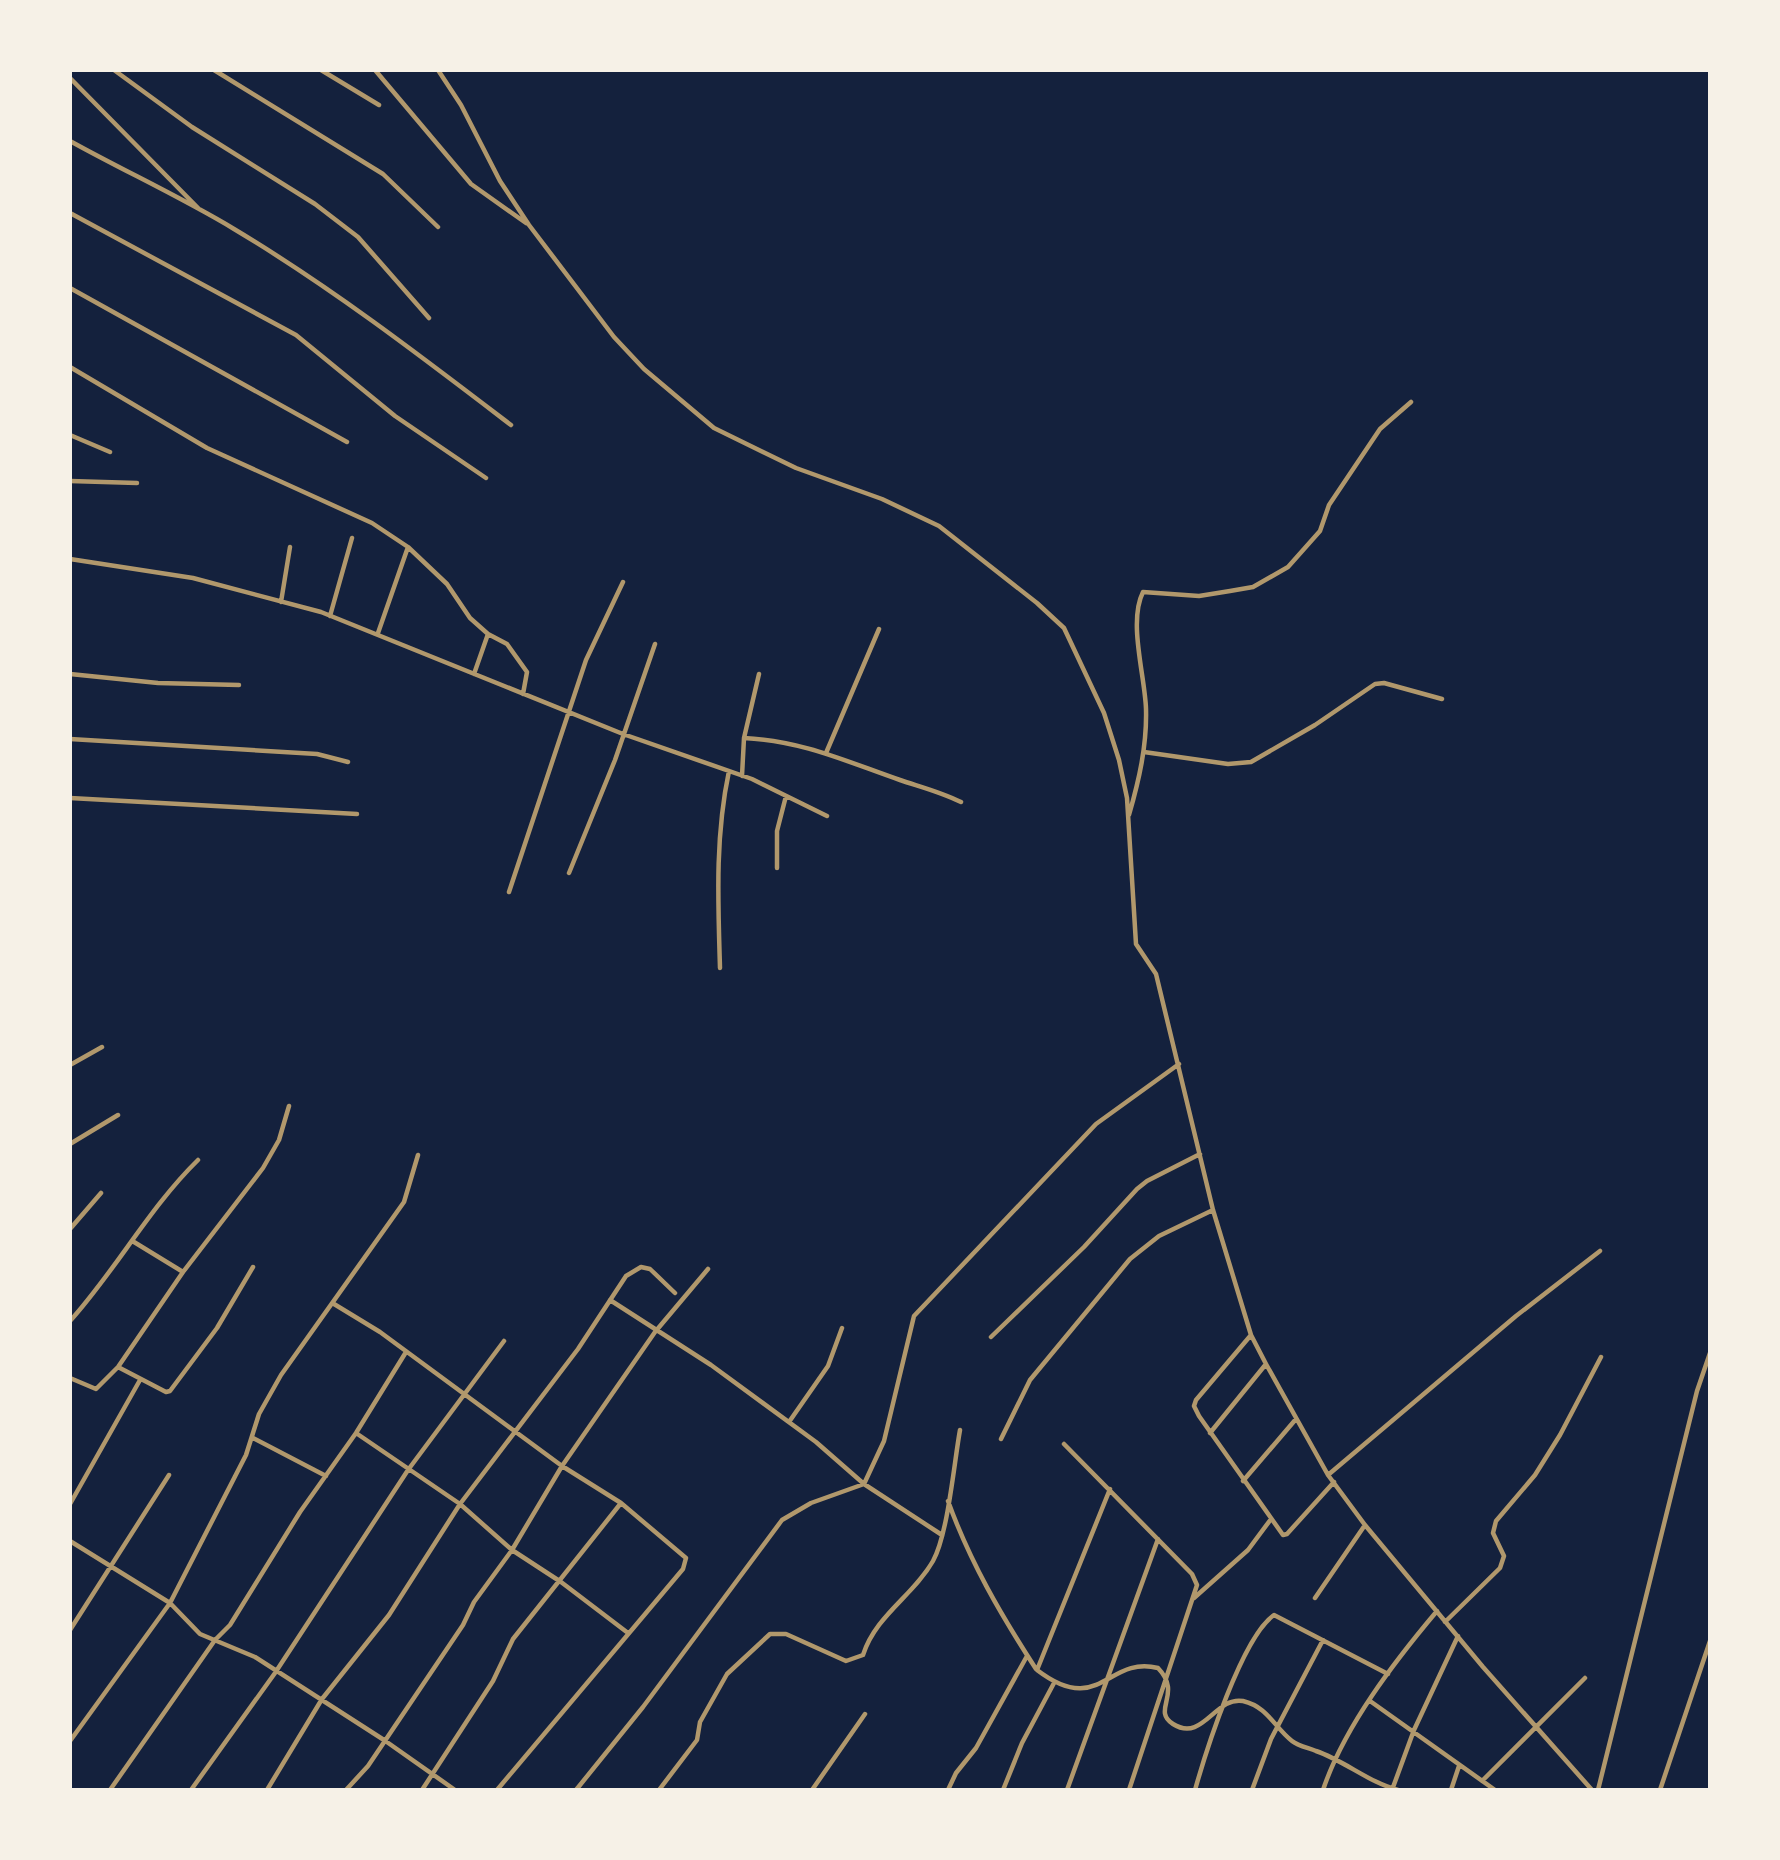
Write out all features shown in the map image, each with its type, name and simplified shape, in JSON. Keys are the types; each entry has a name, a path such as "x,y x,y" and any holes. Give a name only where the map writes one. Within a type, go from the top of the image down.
{"street":[{"path":"114,70 192,127 315,204 358,237 429,318"},
{"path":"214,70 383,174 438,227"},
{"path":"321,70 379,105"},
{"path":"375,70 471,184 529,225"},
{"path":"438,70 461,105 500,181 529,225 614,337 644,369 714,428 796,468 918,514 1000,572 1053,616 1069,638 1104,713 1119,760 1128,820 1136,944 1156,974 1213,1210 1251,1335 1328,1475 1365,1525 1445,1622 1592,1790"},
{"path":"70,78 202,212"},
{"path":"70,141 278,256 426,360 511,425"},
{"path":"70,213 296,335 395,416 486,478"},
{"path":"70,288 347,442"},
{"path":"70,367 207,449 372,523 408,547 447,584 470,618 488,634 504,641 528,676 523,694"},
{"path":"1128,820 1144,752 1146,711 1138,634 1143,592 1199,596 1230,591 1253,587 1288,567 1320,531 1329,505 1380,429 1411,402"},
{"path":"70,435 110,452"},
{"path":"70,481 137,483"},
{"path":"330,616 352,538"},
{"path":"281,602 290,547"},
{"path":"378,633 408,547"},
{"path":"70,559 193,578 330,616 378,633 623,734 742,776 827,816"},
{"path":"509,892 586,660 623,582"},
{"path":"826,753 879,629"},
{"path":"474,674 488,634"},
{"path":"569,873 615,760 655,644"},
{"path":"70,674 158,683 239,685"},
{"path":"742,776 744,738 759,674"},
{"path":"1144,752 1228,764 1251,762 1315,725 1375,684 1384,683 1442,699"},
{"path":"744,738 782,740 826,753 940,792 961,803"},
{"path":"70,739 317,754 348,762"},
{"path":"720,968 717,862 720,817 729,771"},
{"path":"777,868 777,831 786,796"},
{"path":"70,798 357,814"},
{"path":"70,1065 102,1047"},
{"path":"576,1790 643,1707 782,1520 811,1503 864,1484 884,1441 914,1316 1096,1124 1179,1063"},
{"path":"70,1378 96,1389 118,1367 183,1272 263,1168 279,1140 289,1106"},
{"path":"70,1144 118,1115"},
{"path":"991,1337 1084,1247 1137,1189 1147,1181 1200,1154"},
{"path":"70,1741 170,1603 253,1438 254,1424 282,1375 404,1202 418,1155"},
{"path":"70,1321 102,1285 165,1194 198,1160"},
{"path":"70,1229 101,1192"},
{"path":"1001,1438 1030,1380 1130,1259 1159,1236 1213,1210"},
{"path":"134,1242 183,1272"},
{"path":"1328,1475 1516,1316 1600,1251"},
{"path":"118,1367 140,1380 166,1392 170,1391 217,1328 253,1267"},
{"path":"267,1790 322,1699 389,1615 460,1504 578,1349 626,1276 641,1267 650,1269 675,1293"},
{"path":"346,1790 368,1766 463,1625 474,1602 512,1550 562,1466 655,1332 708,1269"},
{"path":"610,1300 655,1332 712,1366 789,1422 864,1484 942,1535"},
{"path":"334,1304 370,1325 562,1466 621,1503 686,1558 683,1570 497,1790"},
{"path":"789,1422 828,1366 842,1328"},
{"path":"1251,1335 1196,1400 1196,1411 1283,1535 1287,1534 1334,1482"},
{"path":"191,1790 275,1673 408,1470 504,1341"},
{"path":"110,1790 215,1640 230,1625 299,1512 356,1433 405,1352"},
{"path":"1598,1790 1697,1391 1710,1353"},
{"path":"1445,1622 1500,1568 1504,1556 1493,1533 1496,1521 1535,1475 1560,1435 1601,1357"},
{"path":"1210,1433 1266,1364"},
{"path":"70,1504 140,1380"},
{"path":"1244,1481 1296,1419"},
{"path":"659,1790 697,1740 699,1722 727,1674 770,1634 780,1632 835,1658 855,1660 863,1655 874,1628 933,1562 942,1535 960,1430"},
{"path":"356,1433 460,1504 512,1550 561,1582 628,1633"},
{"path":"253,1438 326,1476"},
{"path":"1064,1444 1196,1580 1193,1599 1129,1790"},
{"path":"70,1630 169,1475"},
{"path":"1037,1670 1110,1489"},
{"path":"947,1499 962,1539 993,1604 1037,1670 1054,1683 1080,1688 1104,1684 1118,1672 1147,1665 1158,1668 1167,1678 1169,1694 1164,1711 1168,1720 1177,1726 1192,1728 1206,1723 1223,1704 1231,1701 1252,1704 1263,1710 1292,1742 1336,1758 1394,1790 1415,1730 1458,1636"},
{"path":"422,1790 493,1681 513,1639 561,1582 621,1503"},
{"path":"1193,1599 1248,1550 1271,1519"},
{"path":"1315,1598 1365,1525"},
{"path":"1068,1790 1158,1539"},
{"path":"70,1541 170,1603 192,1629 240,1649 275,1673 322,1699 455,1790"},
{"path":"1323,1790 1336,1758 1370,1701 1437,1611"},
{"path":"1195,1790 1223,1704 1265,1623 1274,1615 1388,1674"},
{"path":"1252,1790 1271,1740 1323,1640"},
{"path":"1660,1790 1710,1641"},
{"path":"948,1790 1003,1703 1027,1656"},
{"path":"1482,1781 1585,1678"},
{"path":"1003,1790 1023,1743 1054,1683"},
{"path":"1370,1701 1415,1730 1459,1766 1495,1790"},
{"path":"812,1790 865,1714"},
{"path":"1451,1790 1459,1766"},
{"path":"1583,1790 1586,1783"}]}
